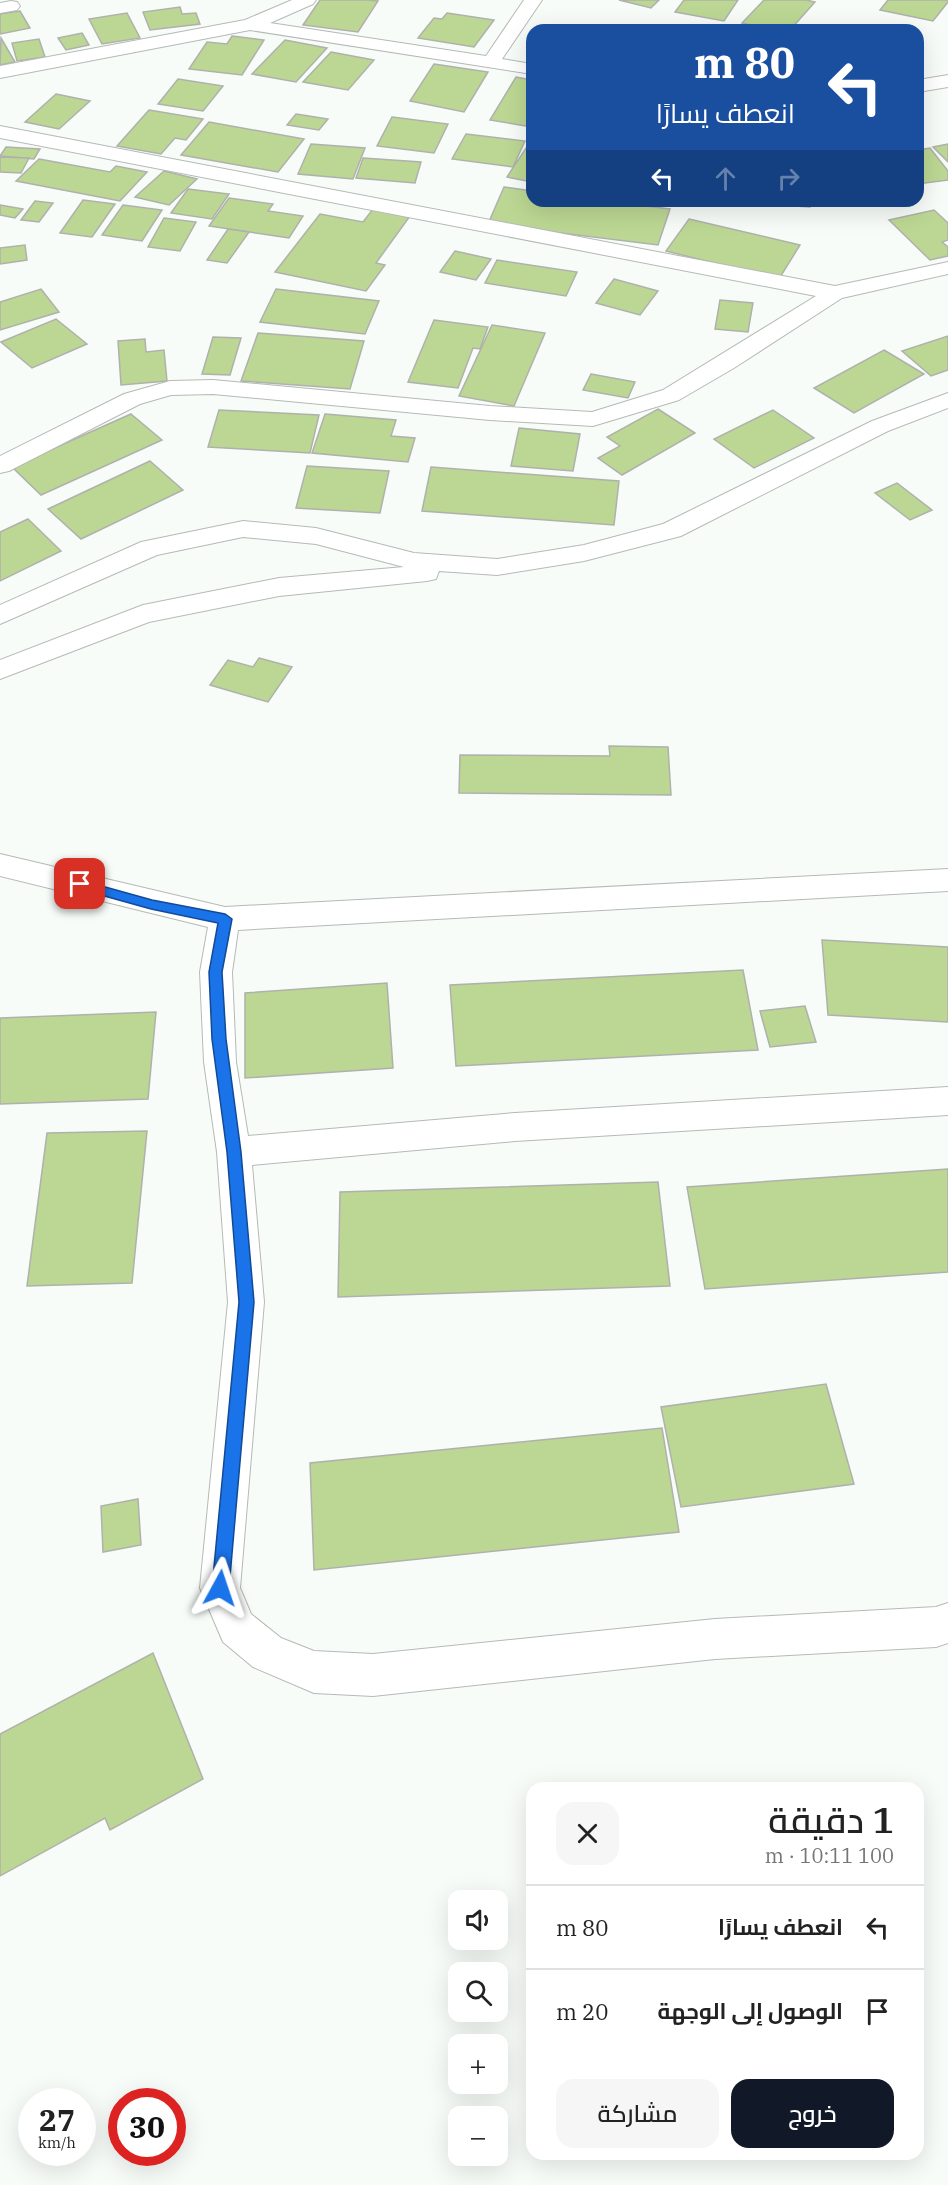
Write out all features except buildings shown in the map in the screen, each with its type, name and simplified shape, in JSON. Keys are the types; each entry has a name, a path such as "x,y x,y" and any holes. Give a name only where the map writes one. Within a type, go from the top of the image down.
{"street":[{"path":"274,0 307,1"},
{"path":"491,62 533,0"},
{"path":"0,72 250,25 307,1"},
{"path":"250,25 526,68"},
{"path":"924,85 948,81"},
{"path":"0,132 835,293"},
{"path":"0,466 132,399 170,388 213,387 592,419 671,395 726,363 835,293 948,268"},
{"path":"0,670 144,614 279,587 497,567 584,553 672,530 880,426 948,400"},
{"path":"0,615 150,548 243,529 316,536 414,561 497,567"},
{"path":"0,865 120,894 151,905 225,919 948,880"},
{"path":"225,919 216,972 220,1062 234,1152 246,1302 220,1588 237,1628 267,1653 314,1672 373,1675 715,1639 936,1627 948,1623"},
{"path":"234,1152 514,1128 948,1101"}],"route":[{"path":"80,884 151,905 225,919 216,972 220,1062 234,1152 246,1302 220,1588"}]}
